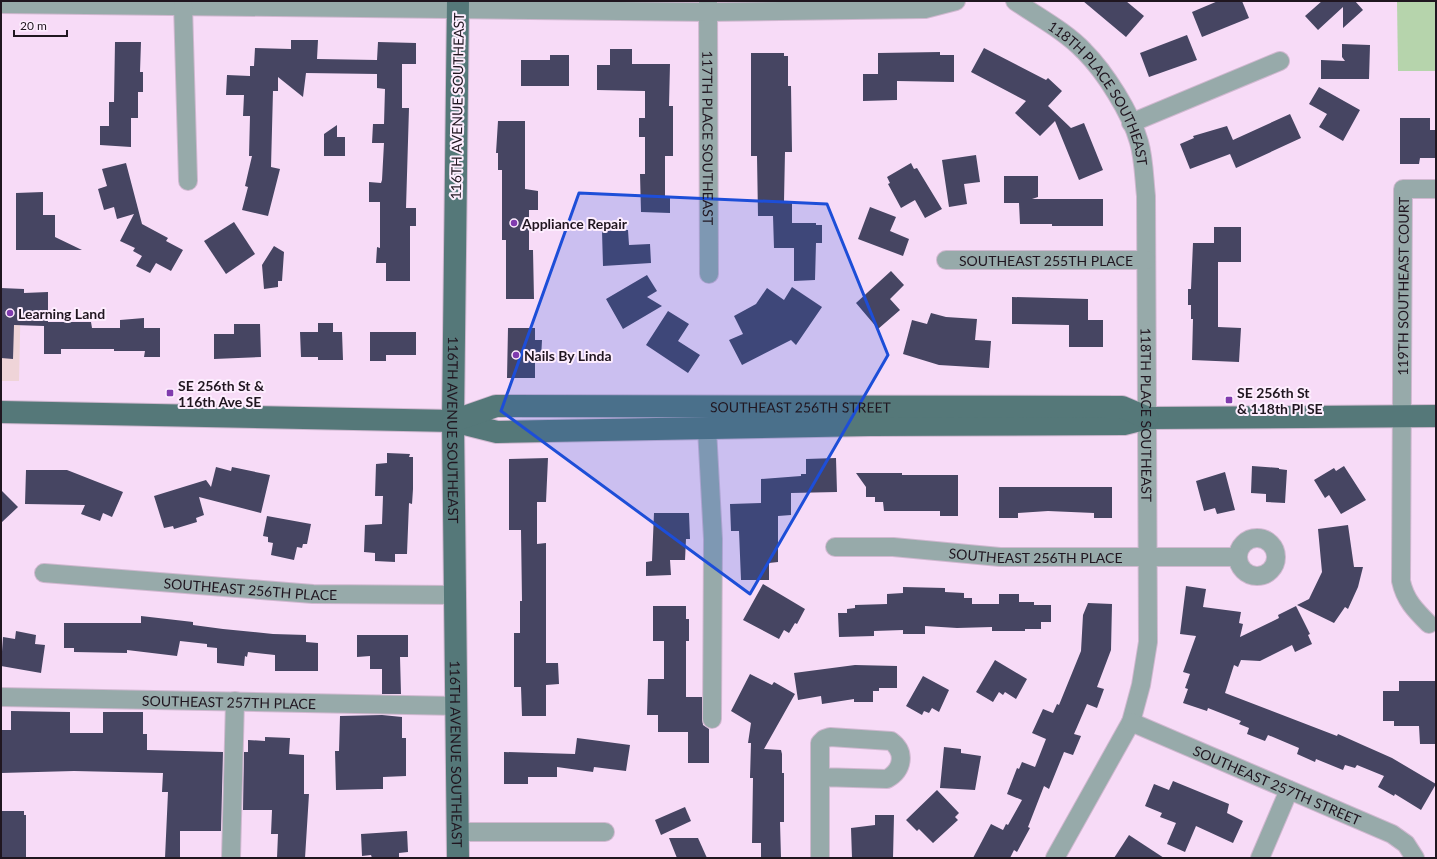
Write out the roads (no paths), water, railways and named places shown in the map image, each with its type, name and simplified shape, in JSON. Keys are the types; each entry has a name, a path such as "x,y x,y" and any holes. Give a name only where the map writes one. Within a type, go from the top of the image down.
{"main road":[{"name":"116TH AVENUE SOUTHEAST","path":"458,6 453,421 457,595 458,858"},
{"name":"SOUTHEAST 256TH STREET","path":"453,421 496,406 1122,407 1148,418"},
{"name":"SOUTHEAST 256TH STREET","path":"1,412 453,421 497,432 870,425 1124,424 1148,418 1436,416"}],"street":[{"path":"1,4 708,6 925,9 956,1"},
{"name":"118TH PLACE SOUTHEAST","path":"1015,1 1067,36 1084,50 1107,78 1131,123 1139,142 1146,196 1149,556 1148,642 1141,685 1131,722 1055,858"},
{"path":"183,5 188,182"},
{"name":"117TH PLACE SOUTHEAST","path":"708,6 709,274"},
{"path":"1131,123 1280,61"},
{"name":"119TH SOUTHEAST COURT","path":"1402,416 1403,189 1436,189"},
{"name":"SOUTHEAST 255TH PLACE","path":"946,260 1146,260"},
{"path":"1402,416 1401,581 1403,593 1408,602 1429,624"},
{"path":"707,428 713,539 712,719"},
{"name":"SOUTHEAST 256TH PLACE","path":"835,547 893,547 1000,557 1237,557"},
{"name":"SOUTHEAST 256TH PLACE","path":"44,574 313,594 457,595"},
{"name":"SOUTHEAST 257TH PLACE","path":"1,696 457,706"},
{"path":"231,858 235,701"},
{"name":"SOUTHEAST 257TH STREET","path":"1131,722 1392,834 1406,844 1415,858"},
{"path":"820,777 820,858"},
{"path":"1260,858 1289,790"},
{"path":"458,832 604,832"}],"place":[{"name":"Appliance Repair","path":"514,223"},
{"name":"Learning Land","path":"10,313"},
{"name":"Nails By Linda","path":"516,355"},
{"name":"SE 256th St & 116th Ave SE","path":"170,393"},
{"name":"SE 256th St & 118th Pl SE","path":"1229,400"}]}
